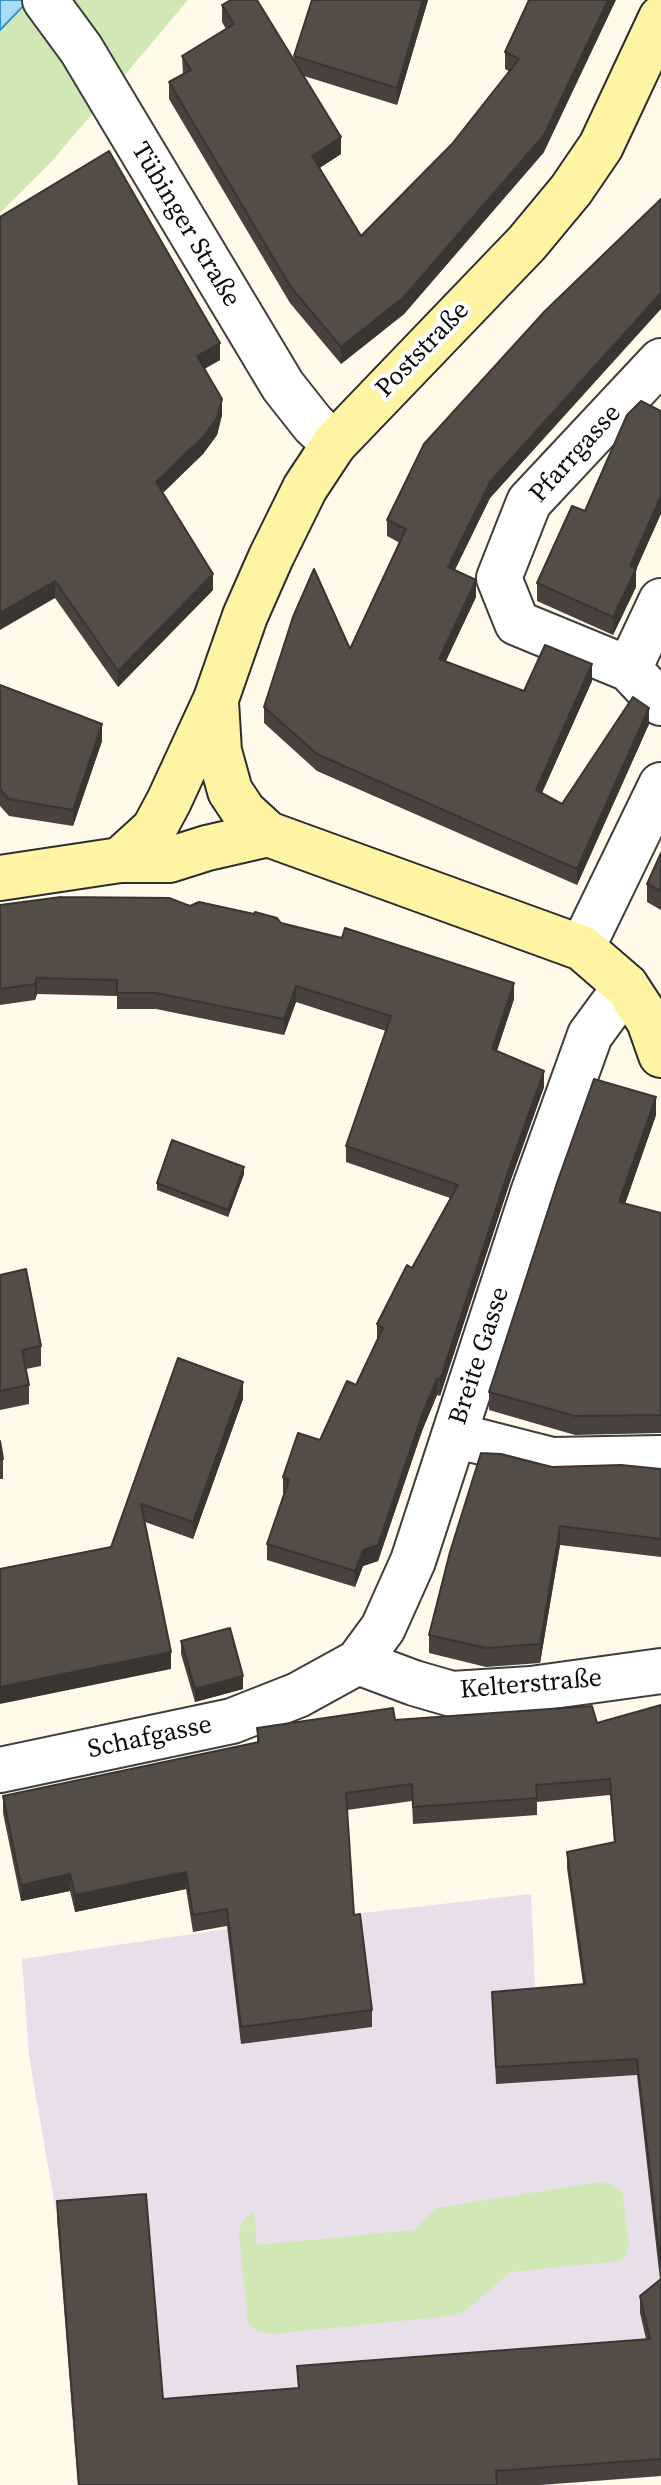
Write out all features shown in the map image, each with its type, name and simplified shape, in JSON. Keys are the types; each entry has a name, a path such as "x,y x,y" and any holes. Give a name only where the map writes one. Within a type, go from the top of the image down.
{"main road":[{"name":"Poststraße","path":"120,860 154,829 216,699 245,616 305,488 334,444 527,243 571,190 601,146 661,18"},
{"name":"Poststraße","path":"216,699 219,751 230,791 244,812 268,834 582,948 626,986 649,1021 661,1055"},
{"path":"0,878 120,860 169,860 268,834"}],"street":[{"name":"Tübinger Straße","path":"45,0 81,49 283,386 313,424 334,444"},
{"name":"Pfarrgasse","path":"661,361 529,502 499,578 517,623 629,669 661,703"},
{"path":"629,669 661,601"},
{"path":"582,948 661,785"},
{"name":"Breite Gasse","path":"298,1695 358,1662 383,1628 413,1561 533,1193 590,1035 626,986"},
{"path":"454,1435 552,1460 661,1458"},
{"name":"Kelterstraße","path":"358,1662 452,1694 531,1689 661,1671"},
{"name":"Schafgasse","path":"0,1770 232,1721 298,1695"}],"shaded area":[{"path":"531,1894 536,2005 661,1995 661,2476 547,2485 77,2485 57,2218 29,2056 22,1959 247,1926"}],"green space":[{"path":"0,0 188,0 53,160 0,213"},
{"path":"599,2182 622,2191 629,2244 621,2261 511,2272 465,2311 450,2316 273,2334 256,2331 248,2322 239,2234 242,2222 250,2213 254,2212 257,2245 415,2230 436,2208"}],"water":[{"path":"0,0 29,0 0,30"}],"building":[{"path":"231,0 257,0 341,137 312,156 361,236 452,144 519,59 505,52 529,0 608,0 544,135 404,297 341,347 290,286 169,82 191,70 182,56 234,24 222,5"},
{"path":"312,0 423,0 397,88 294,56"},
{"path":"109,151 220,343 197,356 222,399 217,418 203,437 156,482 213,574 118,671 55,581 0,613 0,217"},
{"path":"661,199 661,293 490,482 448,567 476,580 439,659 524,691 545,645 592,664 536,790 562,804 633,697 649,708 577,869 317,754 264,707 293,617 314,569 350,649 406,529 387,520 424,444 545,311"},
{"path":"641,401 661,411 661,496 630,566 636,569 613,617 537,583 572,506 585,511 627,415"},
{"path":"0,685 102,724 73,810 9,799 0,789"},
{"path":"661,853 661,891 647,884"},
{"path":"61,897 169,898 190,906 199,902 255,912 277,918 281,923 342,938 345,928 514,983 492,1049 544,1071 440,1380 437,1379 422,1415 378,1545 363,1550 355,1571 267,1544 289,1480 283,1477 298,1433 320,1440 347,1381 356,1385 383,1328 377,1324 407,1265 412,1268 458,1185 346,1146 391,1016 296,986 284,1019 156,993 117,993 117,980 37,978 35,984 0,989 0,905"},
{"path":"594,1079 656,1097 619,1202 661,1213 661,1415 575,1416 489,1392"},
{"path":"172,1140 244,1167 228,1210 157,1183"},
{"path":"26,1269 41,1346 22,1350 29,1385 0,1391 0,1275"},
{"path":"178,1358 243,1382 193,1522 141,1504 171,1652 0,1687 0,1569 111,1547"},
{"path":"481,1453 501,1454 552,1467 621,1465 661,1469 661,1539 560,1526 540,1644 486,1648 429,1635 450,1552"},
{"path":"230,1628 243,1676 195,1689 181,1641"},
{"path":"661,1705 661,2268 637,2059 496,2067 492,1992 585,1984 567,1852 615,1842 610,1779 536,1785 537,1798 413,1807 412,1784 346,1793 354,1915 360,1914 372,2010 241,2027 227,1909 193,1915 186,1872 75,1895 70,1874 21,1885 3,1796 259,1742 257,1728 393,1708 395,1720 592,1706 597,1723"},
{"path":"146,2194 163,2399 299,2388 297,2366 650,2339 640,2296 661,2279 661,2459 496,2471 497,2485 79,2485 57,2201"}]}
